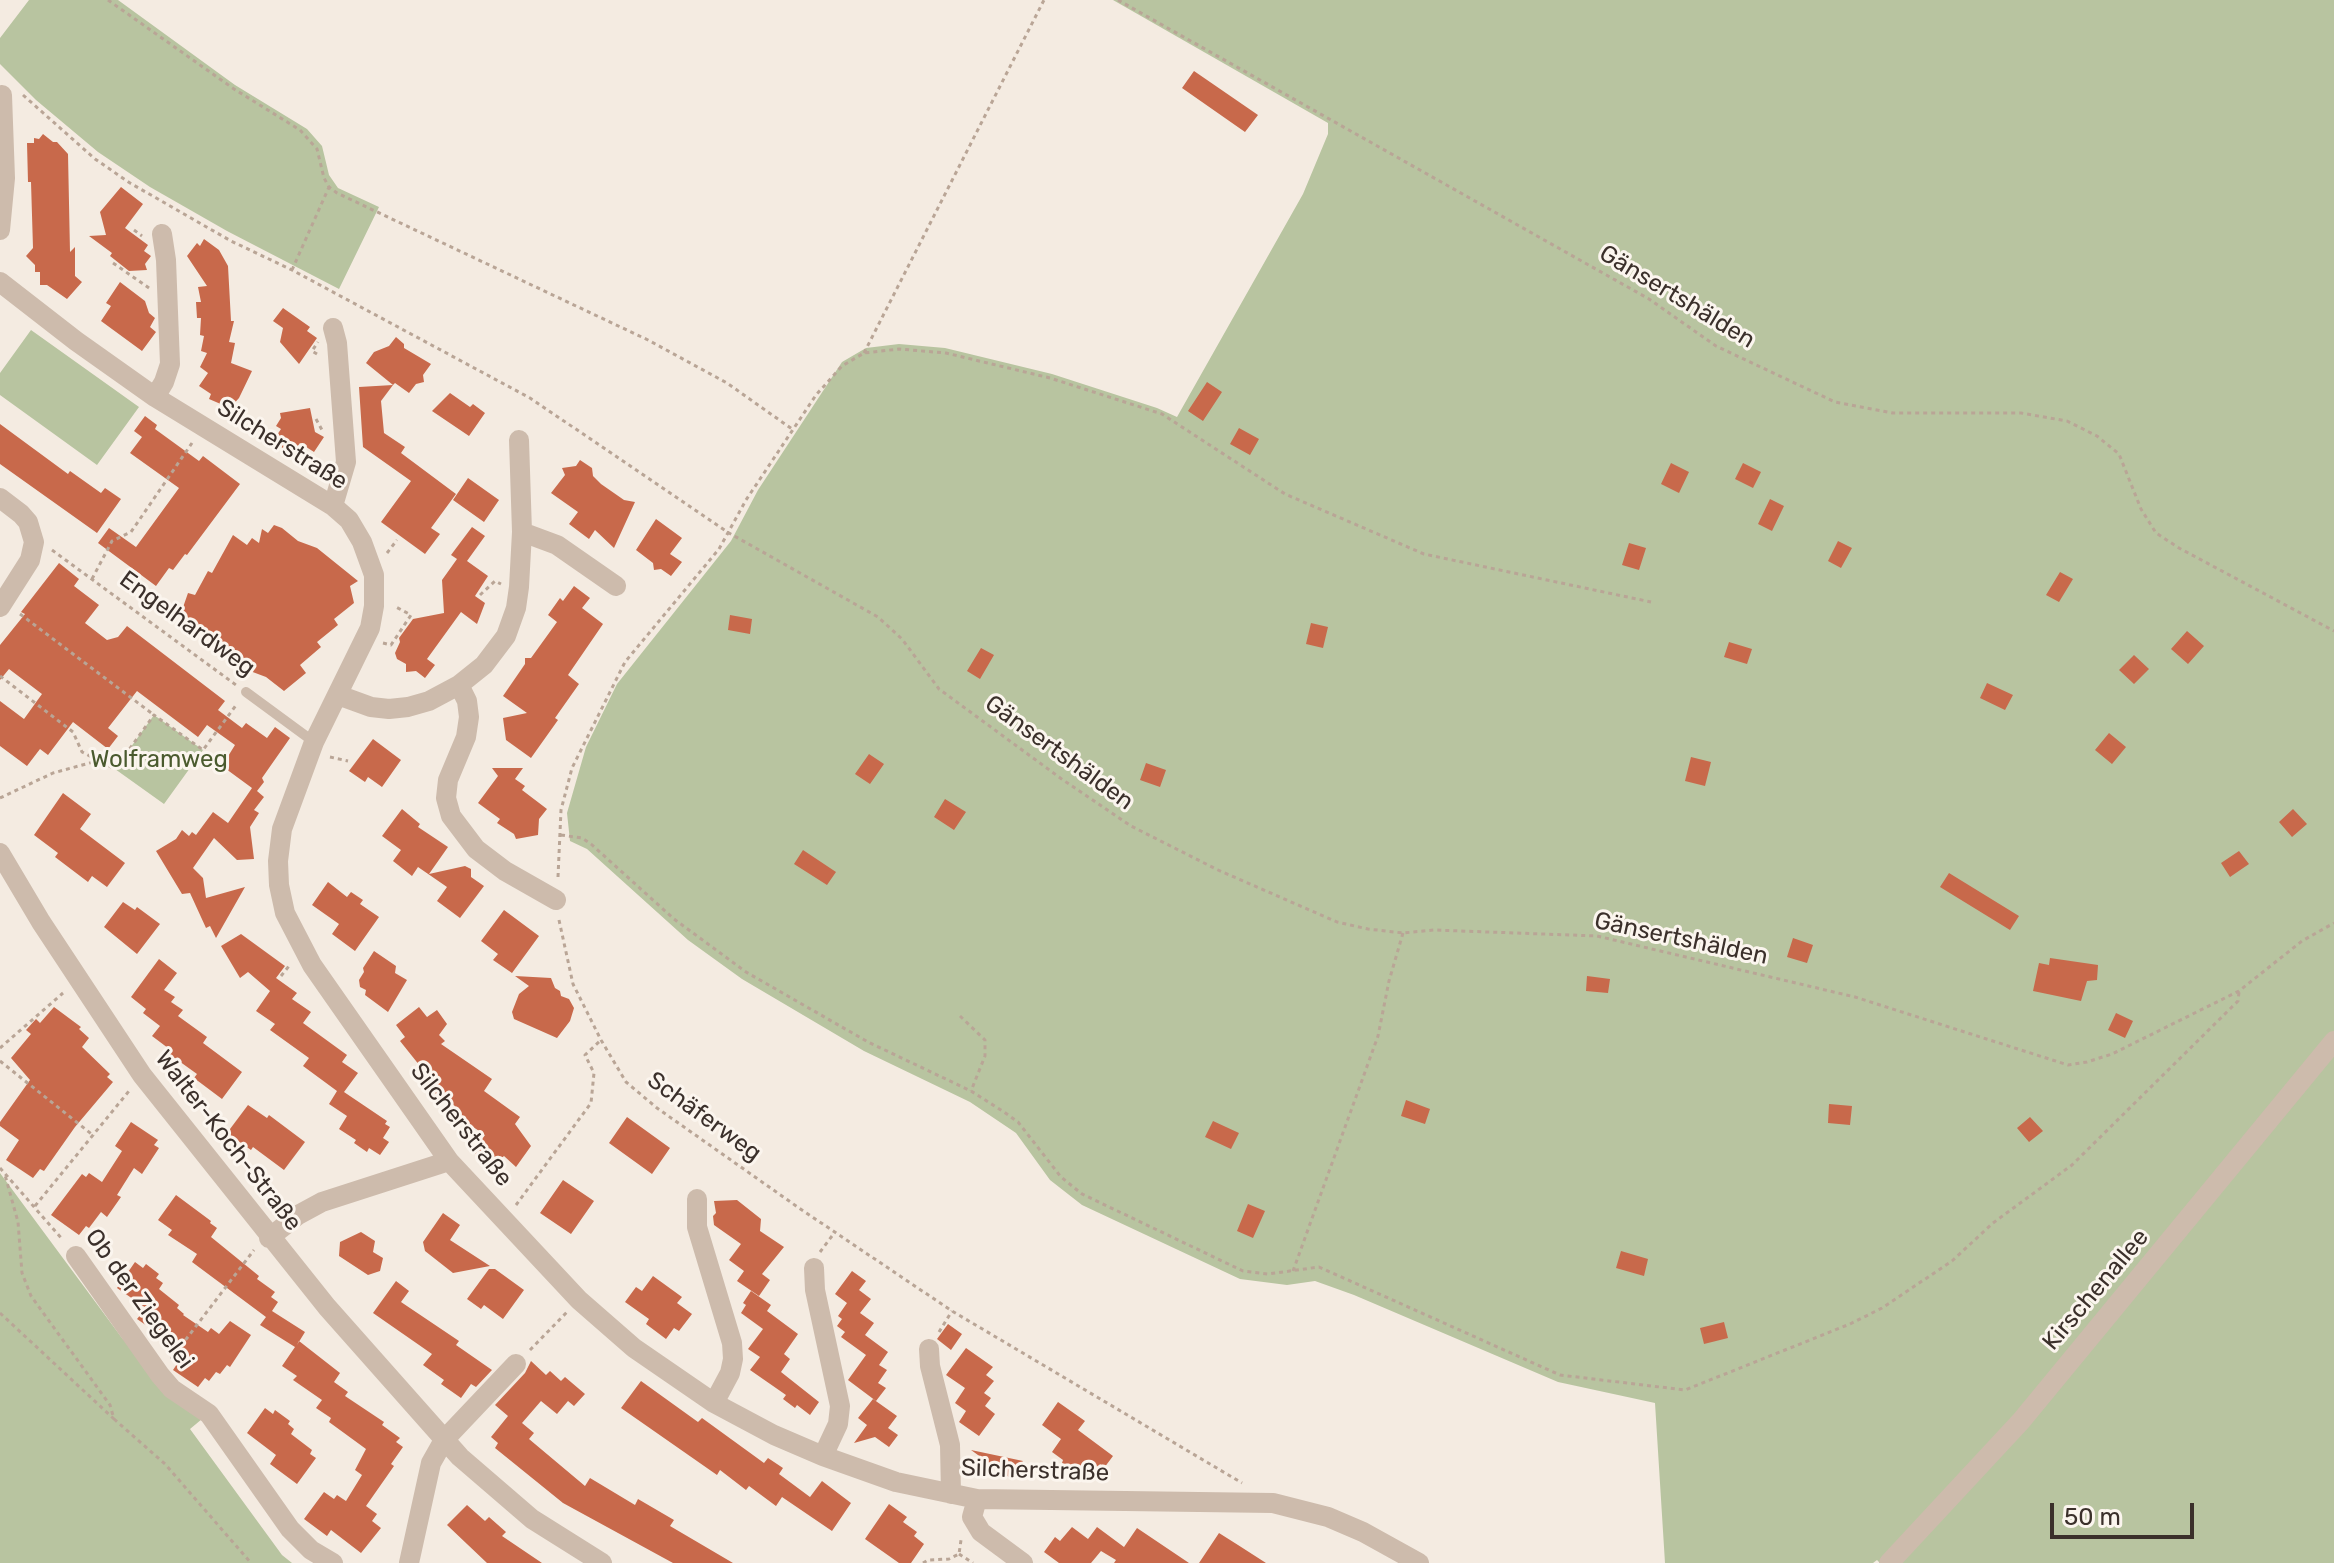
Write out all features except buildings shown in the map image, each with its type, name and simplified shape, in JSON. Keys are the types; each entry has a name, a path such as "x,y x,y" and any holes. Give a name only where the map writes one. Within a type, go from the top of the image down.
{"street":[{"path":"0,230 11,94"},
{"path":"155,397 170,364 162,234"},
{"name":"Silcherstraße","path":"0,282 155,397 333,506 349,520 362,542 374,575 374,606 366,637 314,742 282,829 279,873 285,913 312,965 449,1161 579,1300 634,1348 714,1403 774,1435 896,1482 951,1494 975,1508 1273,1503 1328,1517 1363,1532 1419,1563"},
{"path":"333,328 337,343 346,462 333,506"},
{"path":"338,695 371,707 389,709 429,701 459,685 484,665 506,636 519,592 522,532 519,440"},
{"path":"0,498 28,522 34,542 30,560 2,604"},
{"path":"522,532 557,545 616,586"},
{"path":"459,685 467,701 469,717 466,737 448,780 446,798 451,816 476,849 516,878 556,900"},
{"name":"Walter-Koch-Straße","path":"0,853 78,980 142,1075 268,1236 444,1440 532,1519 602,1563"},
{"name":"Kirschenallee","path":"1889,1563 2021,1421 2334,1041"},
{"path":"268,1236 322,1202 449,1161"},
{"path":"697,1199 697,1227 732,1343 730,1373 714,1403"},
{"name":"Ob der Ziegelei","path":"76,1256 160,1375 172,1389 209,1414 290,1529 311,1550 333,1563"},
{"path":"814,1268 815,1290 840,1406 838,1424 823,1456"},
{"path":"929,1349 930,1366 950,1445 951,1494"},
{"path":"409,1563 431,1463 444,1440 516,1364"},
{"path":"975,1508 981,1532 1023,1563"}],"lane":[{"name":"Engelhardweg","path":"246,692 314,742"}],"path":[{"path":"108,0 234,89 300,130 317,149 329,187 648,340 727,383 792,429 842,366 864,353 899,349 946,353 1050,378 1162,414 1285,494 1424,554 1651,602"},
{"path":"864,353 1044,0"},
{"name":"Gänsertshälden","path":"1118,0 1635,291 1716,346 1835,402 1893,413 2021,413 2067,421 2097,436 2119,454 2141,509 2156,533 2334,631"},
{"name":"Gänsertshälden","path":"11,94 130,183 231,241 292,270 530,398 729,533 878,617 902,639 939,689 1131,826 1218,870 1337,922 1403,933 1434,930 1597,936 1855,997 2068,1065 2112,1054 2239,991 2302,941 2334,923"},
{"path":"292,270 329,187"},
{"path":"113,263 168,302"},
{"path":"316,419 326,437"},
{"path":"92,579 112,541 131,532 203,426"},
{"name":"Schäferweg","path":"792,429 719,549 641,641 607,694 572,768 561,810 556,900 573,984 626,1082 657,1108 952,1311 1273,1503"},
{"path":"387,554 397,540"},
{"name":"Engelhardweg","path":"34,542 48,548 92,579 246,692"},
{"path":"2,604 203,750 246,692"},
{"path":"366,637 391,645 411,615"},
{"path":"0,676 73,732 82,752 115,769 154,715"},
{"path":"333,759 348,761"},
{"path":"0,798 53,773 98,761"},
{"path":"561,835 582,838 591,844 674,919 746,972 868,1042 971,1091 1018,1122 1061,1177 1082,1194 1243,1271 1268,1274 1319,1267 1560,1375 1685,1390 1850,1324 1882,1308 1952,1261 1993,1223 2072,1165 2238,1001 2239,991"},
{"path":"1293,1271 1378,1036 1403,933"},
{"path":"0,1048 78,980"},
{"path":"960,1016 985,1040 985,1056 971,1091"},
{"path":"504,1221 591,1103 594,1073 585,1055 601,1040"},
{"path":"0,1061 94,1136"},
{"path":"35,1206 142,1075"},
{"name":"Ob der Ziegelei","path":"0,1168 76,1256"},
{"path":"5,1175 18,1222 22,1273 31,1296 110,1405 114,1419"},
{"path":"160,1375 268,1236"},
{"path":"516,1364 579,1300"},
{"path":"929,1349 952,1311"},
{"path":"0,1313 165,1464 251,1563"},
{"path":"959,1554 962,1532 975,1508"},
{"path":"923,1563 949,1559 959,1554"},
{"path":"959,1554 973,1563"},
{"path":"949,1559 954,1563"}],"green space":[{"path":"29,0 118,0 235,85 307,129 322,146 329,175 338,188 379,207 339,289 150,187 98,152 36,100 0,64 0,38"},
{"path":"1113,0 2334,0 2334,1563 1880,1563 1877,1560 1873,1563 1665,1563 1655,1403 1558,1382 1315,1281 1287,1285 1240,1279 1082,1205 1050,1180 1016,1133 970,1102 864,1051 742,979 688,940 587,849 570,841 567,813 586,747 617,684 731,541 758,490 842,362 866,348 899,344 945,348 1052,374 1177,417 1303,194 1328,134 1328,123"},
{"path":"31,330 139,407 97,465 0,395 0,373"},
{"name":"Wolframweg","path":"154,715 203,750 164,804 115,769"},
{"path":"0,1173 122,1338 202,1419 190,1429 282,1555 292,1563 0,1563"}]}
